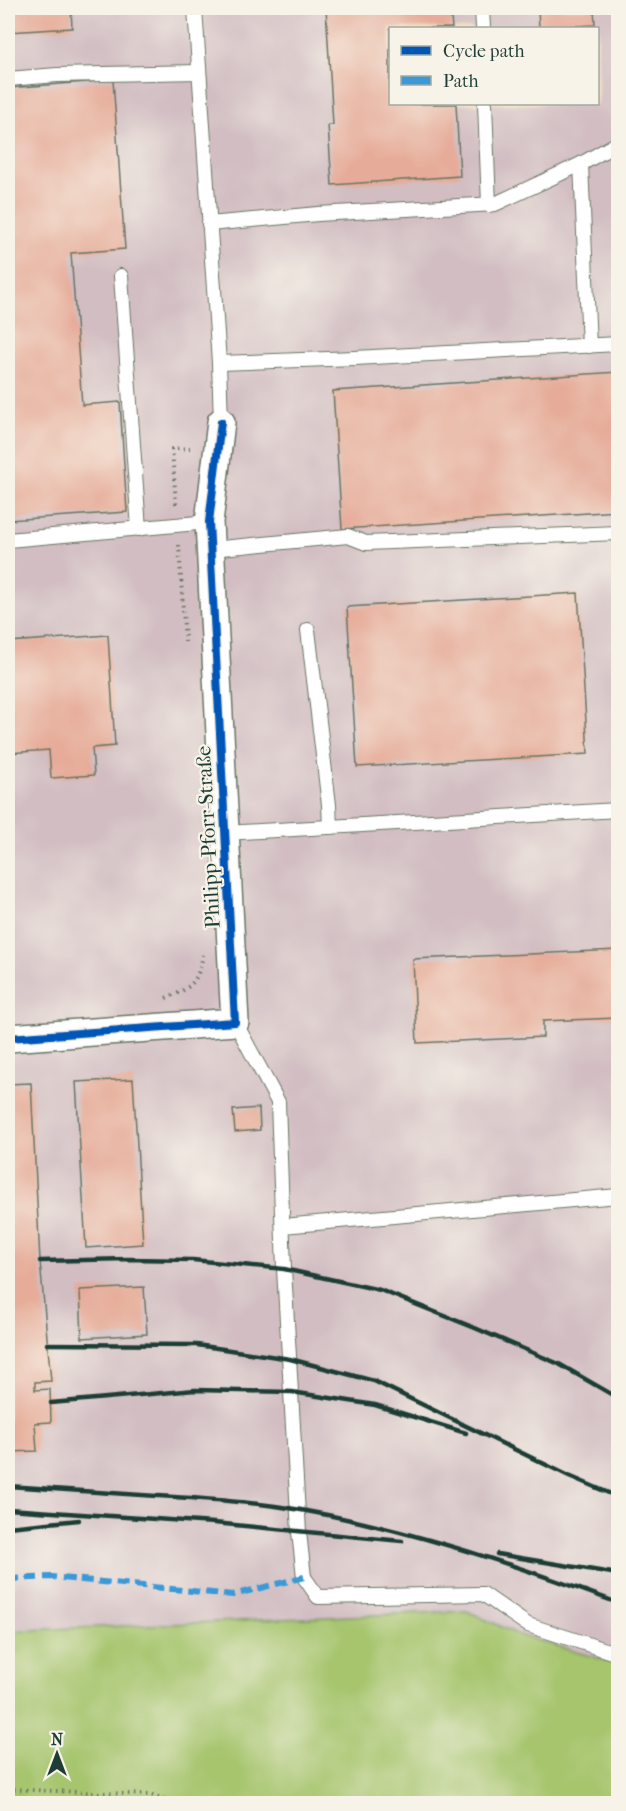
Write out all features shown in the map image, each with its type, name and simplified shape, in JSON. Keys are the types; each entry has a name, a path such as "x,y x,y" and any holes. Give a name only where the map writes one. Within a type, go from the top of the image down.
{"street":[{"name":"Philipp-Pforr-Straße","path":"219,435 210,536 235,1022"},
{"path":"8,1038 235,1022"}],"lane":[{"path":"195,8 219,363 219,435"},
{"path":"482,8 483,27"},
{"path":"8,79 57,75 199,72"},
{"path":"485,105 489,205"},
{"path":"209,224 318,214 495,204 581,164 618,143"},
{"path":"581,164 589,345"},
{"path":"121,276 139,529"},
{"path":"219,363 618,344"},
{"path":"8,540 177,525 210,536 348,536 366,543 618,534"},
{"path":"308,630 330,826"},
{"path":"226,833 618,810"},
{"path":"235,1022 278,1102 299,1532 304,1577 318,1597 483,1594 528,1625 618,1654"},
{"path":"283,1226 618,1196"}],"path":[{"path":"186,650 172,449 219,435"},
{"path":"162,1000 187,990 198,975 203,946"},
{"path":"8,1789 150,1795 183,1803"}],"shaded area":[{"path":"8,8 618,8 618,1664 519,1635 467,1611 8,1631"}],"green space":[{"path":"467,1611 519,1635 618,1664 618,1803 8,1803 8,1631"}],"building":[{"path":"8,8 71,8 72,28 8,32"},
{"path":"326,8 450,8 452,27 389,27 389,105 456,105 460,176 332,185 328,125 333,125"},
{"path":"538,8 594,8 595,25 539,27"},
{"path":"113,80 125,249 71,253 82,405 120,402 127,512 8,520 8,88"},
{"path":"618,372 618,511 342,529 333,391"},
{"path":"578,593 588,754 357,767 347,607"},
{"path":"108,635 115,746 92,748 94,775 51,778 49,750 8,753 8,642"},
{"path":"618,950 618,1018 543,1021 543,1037 417,1043 413,959"},
{"path":"133,1079 143,1244 86,1248 76,1082"},
{"path":"31,1083 40,1261 51,1381 35,1382 35,1390 50,1389 51,1422 35,1423 37,1451 8,1452 8,1084"},
{"path":"259,1108 260,1130 235,1132 233,1110"},
{"path":"144,1287 147,1334 82,1338 80,1290"}],"railway":[{"path":"40,1261 193,1260 284,1269 380,1290 559,1364 618,1398"},
{"path":"47,1344 197,1345 290,1359 374,1381 569,1476 618,1497"},
{"path":"51,1403 195,1390 292,1392 375,1405 466,1433"},
{"path":"8,1486 211,1500 301,1510 382,1527 461,1549 618,1603"},
{"path":"8,1509 214,1523 402,1541"},
{"path":"8,1527 79,1520"},
{"path":"497,1554 618,1574"}],"marked path":[{"path":"8,1579 52,1577 233,1595 304,1577"}],"cycle path":[{"path":"8,1038 235,1022 209,522 221,422"}]}
